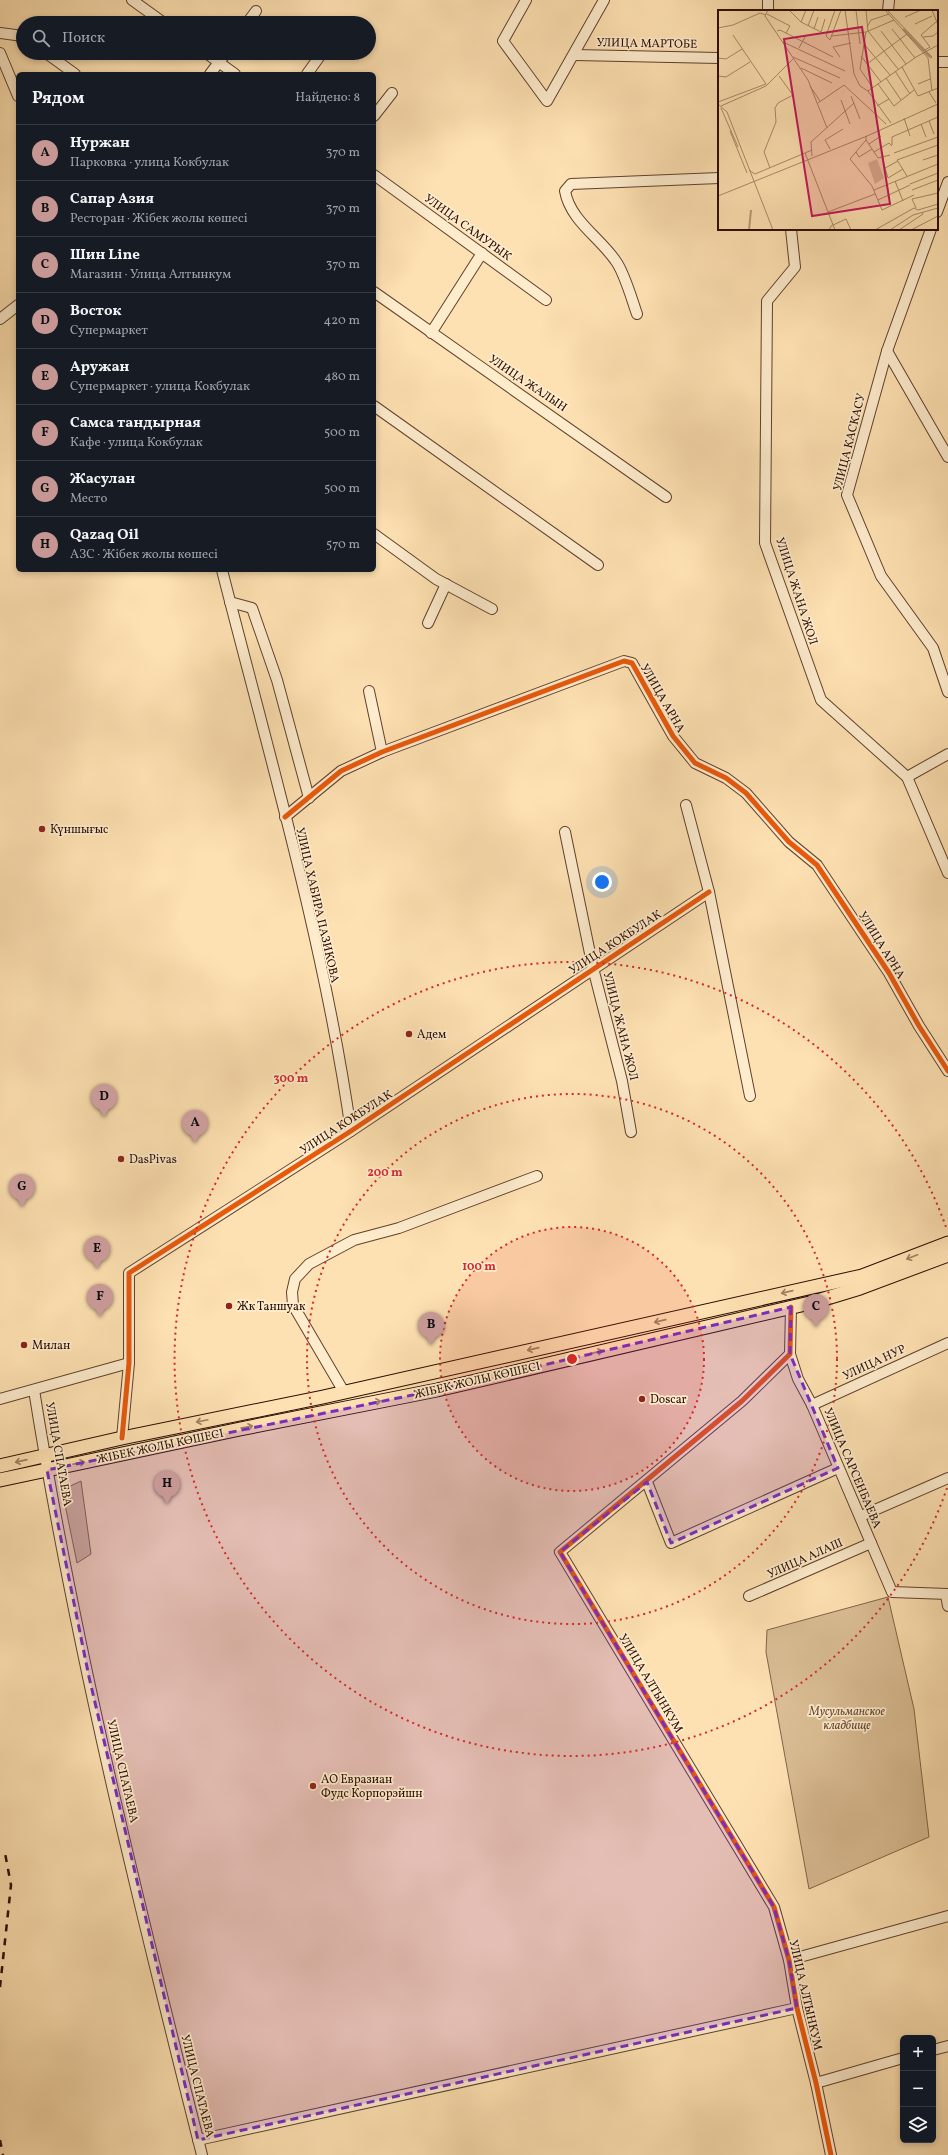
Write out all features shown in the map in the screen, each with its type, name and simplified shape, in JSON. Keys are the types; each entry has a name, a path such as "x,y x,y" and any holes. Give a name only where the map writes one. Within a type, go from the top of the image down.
{"main road":[{"name":"ЖІБЕК ЖОЛЫ КӨШЕСІ","path":"0,1466 122,1438 344,1392 862,1276 948,1243"},
{"name":"ЖІБЕК ЖОЛЫ КӨШЕСІ","path":"0,1480 437,1390 791,1307 860,1288 948,1255"}],"street":[{"path":"132,0 154,16"},
{"path":"526,0 503,41 547,101 575,55 604,0"},
{"path":"888,10 889,0"},
{"path":"252,16 256,11"},
{"path":"0,33 16,35"},
{"path":"0,53 16,91"},
{"name":"УЛИЦА МАРТОБЕ","path":"575,55 718,58"},
{"path":"56,60 72,72"},
{"path":"216,60 232,72"},
{"path":"308,72 317,60"},
{"path":"212,72 219,62"},
{"path":"376,113 392,93"},
{"name":"УЛИЦА САМУРЫК","path":"376,176 546,300"},
{"path":"638,314 616,261 582,224 566,200 565,190 571,184 718,178"},
{"path":"938,209 948,182"},
{"path":"941,200 948,211"},
{"name":"УЛИЦА ЖАНА ЖОЛ","path":"791,230 795,267 767,301 765,543 821,700 907,777 948,873"},
{"name":"УЛИЦА КАСКАСУ","path":"931,230 887,351 847,495 881,576 933,648 948,692"},
{"path":"431,333 482,253"},
{"name":"УЛИЦА ЖАЛЫН","path":"376,293 431,333 533,402 666,497"},
{"path":"0,319 16,307"},
{"path":"887,351 946,450"},
{"path":"376,407 598,565"},
{"path":"376,535 446,584 492,609"},
{"name":"УЛИЦА ХАБИРА ПАЗИКОВА","path":"222,572 312,928 344,1087 351,1131"},
{"path":"428,623 446,584"},
{"path":"230,602 252,608 277,680 309,798"},
{"name":"УЛИЦА АРНА","path":"285,817 341,771 382,752 609,666 624,661 632,663 672,736 695,763 726,778 746,793 789,842 817,865 889,973 919,1026 948,1071"},
{"path":"369,691 382,752"},
{"path":"907,777 948,754"},
{"path":"686,805 709,892 750,1096"},
{"name":"УЛИЦА ЖАНА ЖОЛ","path":"565,832 593,968 622,1081 631,1132"},
{"name":"УЛИЦА КОКБУЛАК","path":"122,1438 129,1363 129,1273 351,1131 709,892"},
{"path":"344,1392 293,1305 292,1292 295,1279 309,1264 354,1240 399,1228 537,1176"},
{"path":"790,1354 791,1307"},
{"name":"УЛИЦА НУР","path":"812,1405 948,1343"},
{"name":"УЛИЦА САРСЕНБАЕВА","path":"790,1354 798,1379 812,1405 892,1592 947,1594"},
{"name":"УЛИЦА АЛТЫНКУМ","path":"790,1354 742,1401 647,1482 560,1552 774,1907 789,1960 797,2008 816,2083 831,2155"},
{"path":"0,1399 129,1363"},
{"name":"УЛИЦА СПАТАЕВА","path":"34,1390 47,1470 92,1693 136,1885 202,2155"},
{"path":"647,1482 671,1543 838,1468"},
{"path":"860,1516 948,1478"},
{"name":"УЛИЦА АЛАШ","path":"749,1596 871,1543"},
{"path":"947,1594 948,1606"},
{"path":"789,1960 948,1916"},
{"path":"198,2140 797,2008"},
{"path":"936,2049 948,2046"},
{"path":"816,2083 900,2059"}],"highlighted area":[{"path":"791,1307 790,1354 838,1468 671,1543 647,1482 560,1552 774,1907 789,1960 797,2008 198,2140 89,1677 47,1470 437,1390"}],"green space":[{"path":"81,1481 91,1554 77,1563 62,1490"},
{"name":"Мусульманское кладбище","path":"888,1597 914,1709 929,1837 809,1889 766,1652 767,1630"}],"railway":[{"path":"0,1987 11,1885 5,1853"},
{"path":"0,2140 3,2155"}],"cycle path":[{"path":"285,817 341,771 382,752 624,661 632,663 673,736 695,763 726,778 746,793 789,842 817,865 889,973 919,1026 948,1071"},
{"path":"122,1438 129,1363 129,1273 351,1131 709,892"},
{"path":"791,1307 790,1354 742,1401 560,1552 774,1907 789,1960 797,2008 816,2083 831,2155"}],"place":[{"name":"Күншығыс","path":"42,829"},
{"name":"Адем","path":"409,1034"},
{"name":"Восток","path":"104,1117"},
{"name":"Нуржан","path":"195,1143"},
{"name":"DasPivas","path":"121,1159"},
{"name":"Жасулан","path":"22,1207"},
{"name":"Аружан","path":"97,1269"},
{"name":"Жк Таншуак","path":"229,1306"},
{"name":"Самса тандырная","path":"100,1317"},
{"name":"Шин Line","path":"816,1327"},
{"name":"Милан","path":"24,1345"},
{"name":"Сапар Азия","path":"431,1345"},
{"name":"Doscar","path":"642,1399"},
{"name":"Qazaq Oil","path":"167,1504"},
{"name":"АО Евразиан Фудс Корпорэйшн","path":"313,1786"}]}
